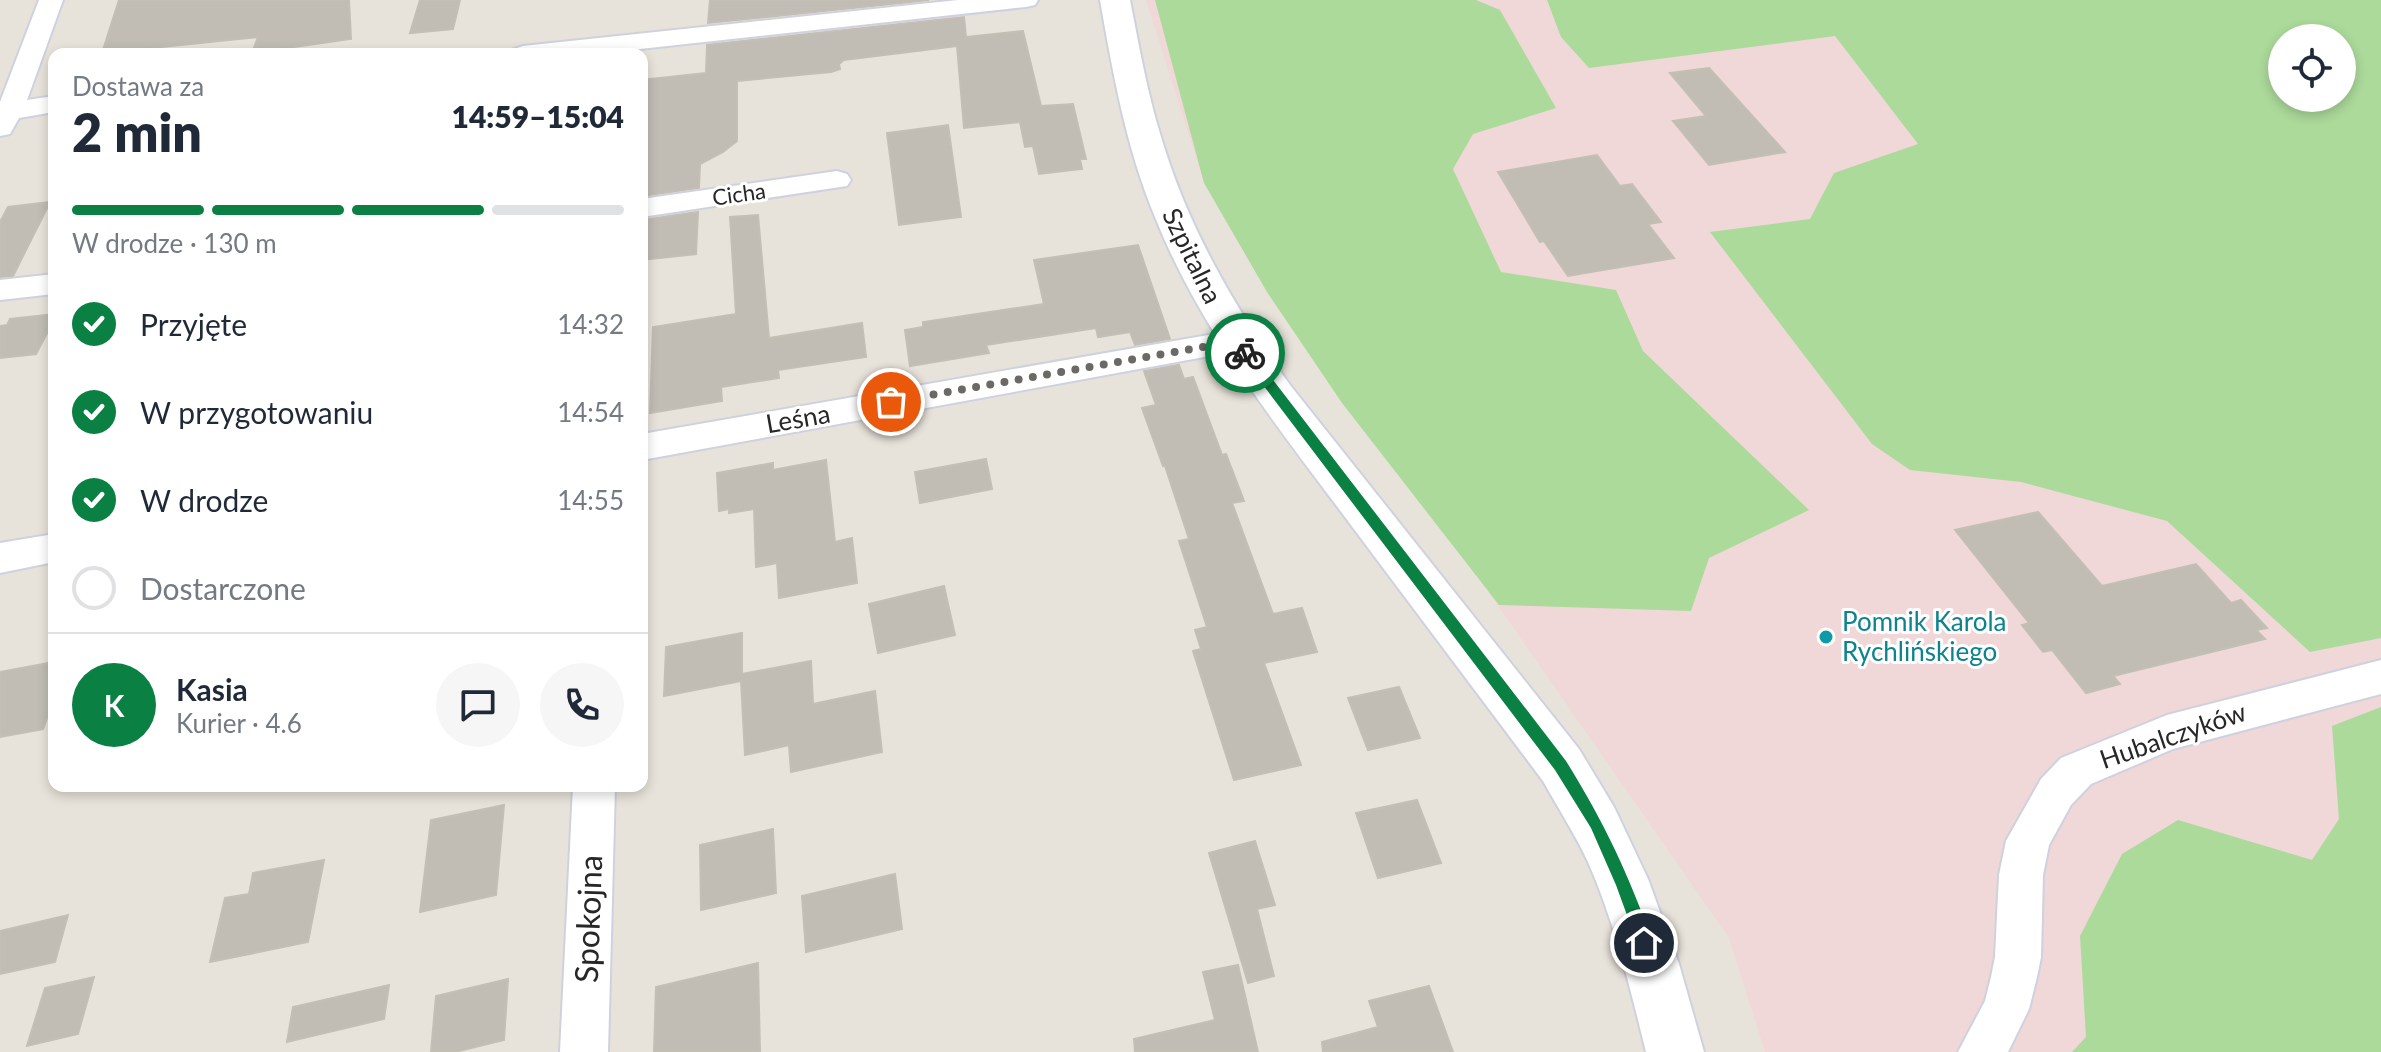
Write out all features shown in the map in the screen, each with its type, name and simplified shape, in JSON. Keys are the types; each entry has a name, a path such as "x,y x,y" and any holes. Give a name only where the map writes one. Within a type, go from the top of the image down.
{"street":[{"path":"3,117 51,0"},
{"path":"579,48 1026,0"},
{"name":"Szpitalna","path":"1115,0 1137,109 1164,198 1198,275 1237,341 1568,777 1596,823 1624,885 1675,1052"},
{"path":"3,117 48,106"},
{"name":"Cicha","path":"648,207 837,180"},
{"path":"0,290 48,285"},
{"name":"Leśna","path":"648,446 1237,341"},
{"path":"0,558 48,549"},
{"name":"Hubalczyków","path":"1982,1052 2006,1009 2014,977 2018,957 2021,875 2028,841 2056,792 2076,771 2167,733 2381,677"},
{"name":"Spokojna","path":"584,1052 594,792"}],"shaded area":[{"path":"1146,0 1930,0 2381,490 2381,1052 1765,1052 1729,938 1204,183"}],"green space":[{"path":"1155,0 1476,0 1500,10 1556,108 1473,134 1453,169 1501,272 1616,290 1643,351 1809,510 1709,558 1691,611 1499,605 1342,403 1267,292 1204,183"},
{"path":"1547,0 2381,0 2381,638 2310,652 2167,521 2021,482 1910,470 1872,444 1710,232 1810,219 1834,173 1918,144 1835,36 1589,68 1561,37"},
{"path":"2381,707 2381,1052 2072,1052 2086,1037 2080,936 2122,854 2178,820 2312,860 2339,819 2332,726"}],"building":[{"path":"119,0 349,0 351,39 287,48 254,48 258,37 151,48 104,48"},
{"path":"420,0 460,0 453,29 410,33"},
{"path":"710,0 929,0 708,23"},
{"path":"964,17 966,37 1023,31 1041,106 1073,104 1086,159 1080,159 1082,169 1039,174 1033,146 1025,147 1020,122 964,128 957,46 844,60 839,64 840,69 831,72 737,81 737,141 700,164 699,188 648,195 648,79 706,73 707,45"},
{"path":"1709,68 1785,152 1709,165 1673,121 1706,116 1670,73"},
{"path":"948,125 961,217 899,225 887,133"},
{"path":"1597,155 1620,186 1632,184 1661,222 1648,224 1674,258 1568,276 1544,241 1540,242 1498,172"},
{"path":"48,202 13,276 0,277 0,222 8,207"},
{"path":"698,212 696,254 648,259 648,219"},
{"path":"758,215 769,338 862,323 866,357 778,370 779,378 721,387 722,401 650,413 653,327 736,314 730,217"},
{"path":"1138,245 1170,339 1135,345 1130,332 1098,337 1096,328 986,345 989,353 910,366 905,330 923,327 923,322 1044,304 1034,260"},
{"path":"48,315 48,331 36,354 0,358 0,326 7,325 10,319"},
{"path":"1179,365 1184,379 1193,377 1222,455 1226,454 1244,501 1232,503 1273,614 1302,608 1317,652 1264,663 1301,765 1234,780 1193,651 1201,649 1195,630 1207,627 1179,541 1189,539 1142,408 1156,405 1144,371"},
{"path":"986,459 992,489 920,503 915,472"},
{"path":"826,460 835,542 852,538 857,583 779,598 777,563 756,567 754,509 729,513 729,509 719,511 717,473 773,463 773,470"},
{"path":"2038,512 2102,586 2196,564 2231,603 2241,600 2267,628 2256,630 2265,639 2113,676 2120,684 2086,693 2052,650 2043,652 2022,625 2029,623 1955,530"},
{"path":"944,586 955,635 878,653 869,604"},
{"path":"742,633 742,674 811,661 813,704 875,691 882,752 791,772 789,745 745,755 741,681 664,696 666,647"},
{"path":"48,663 48,716 43,729 0,737 0,672"},
{"path":"1399,687 1420,738 1368,750 1348,698"},
{"path":"1417,800 1441,863 1378,878 1356,813"},
{"path":"504,805 496,895 420,912 431,820"},
{"path":"773,829 776,893 701,910 700,845"},
{"path":"1255,841 1275,905 1257,909 1274,976 1248,983 1209,853"},
{"path":"324,860 308,942 210,962 225,898 249,894 253,873"},
{"path":"895,874 902,929 806,952 802,896"},
{"path":"68,915 55,962 0,974 0,931"},
{"path":"758,963 760,1052 654,1052 656,987"},
{"path":"1238,965 1258,1052 1135,1052 1134,1039 1215,1020 1203,972"},
{"path":"94,977 78,1034 27,1046 45,988"},
{"path":"508,979 504,1040 455,1052 431,1052 436,996"},
{"path":"389,985 384,1019 287,1042 293,1007"},
{"path":"1429,986 1453,1052 1323,1052 1322,1042 1378,1027 1369,1001"}],"way so far":[{"path":"891,402 1237,341 1245,353"}],"place":[{"name":"Pomnik Karola Rychlińskiego","path":"1826,637"}],"route":[{"path":"1245,353 1561,765 1596,823 1624,885 1644,943"}]}
